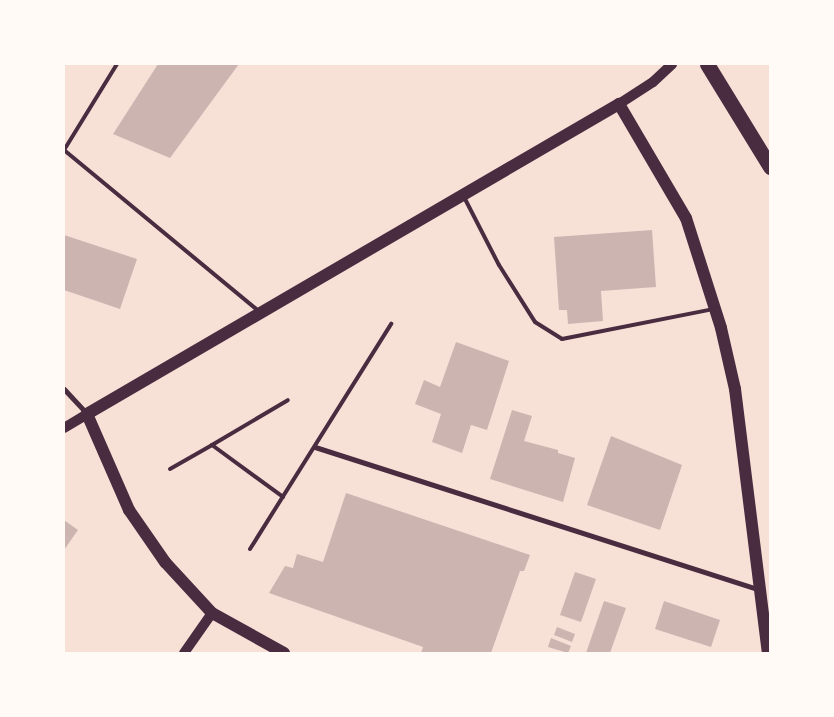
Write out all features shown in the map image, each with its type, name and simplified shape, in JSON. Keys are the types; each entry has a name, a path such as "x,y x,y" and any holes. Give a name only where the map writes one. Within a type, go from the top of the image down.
{"highway":[{"path":"707,64 770,167"}],"main road":[{"path":"64,428 619,104 653,82 672,64"},
{"path":"619,104 686,218 716,309 735,389 758,589 768,653"},
{"path":"87,414 129,510 156,550 212,613 284,653"},
{"path":"184,653 212,613"}],"street":[{"path":"64,389 87,414"},
{"path":"315,447 758,589"}],"lane":[{"path":"117,64 64,150 260,312"},
{"path":"463,195 499,265 535,322 562,339 716,309"},
{"path":"250,549 391,324"},
{"path":"170,469 288,400"},
{"path":"212,445 283,497"}],"building":[{"path":"158,64 239,64 170,158 113,134"},
{"path":"652,230 656,287 601,291 603,321 568,324 567,310 559,310 554,237"},
{"path":"64,235 137,259 120,309 64,290"},
{"path":"456,342 509,361 487,430 471,425 462,453 432,442 441,414 415,404 424,380 440,387"},
{"path":"512,410 532,416 524,441 558,450 558,453 575,458 563,502 490,479"},
{"path":"611,436 682,465 660,530 587,505"},
{"path":"346,493 530,555 524,571 520,571 491,653 421,653 423,647 269,593 285,566 293,568 297,554 323,562"},
{"path":"64,520 78,530 64,550"},
{"path":"575,572 596,579 581,622 560,615"},
{"path":"604,601 626,608 610,653 586,653"},
{"path":"664,601 720,620 711,647 655,629"},
{"path":"557,627 575,634 572,642 554,635"},
{"path":"551,638 571,646 568,653 548,647"}]}
